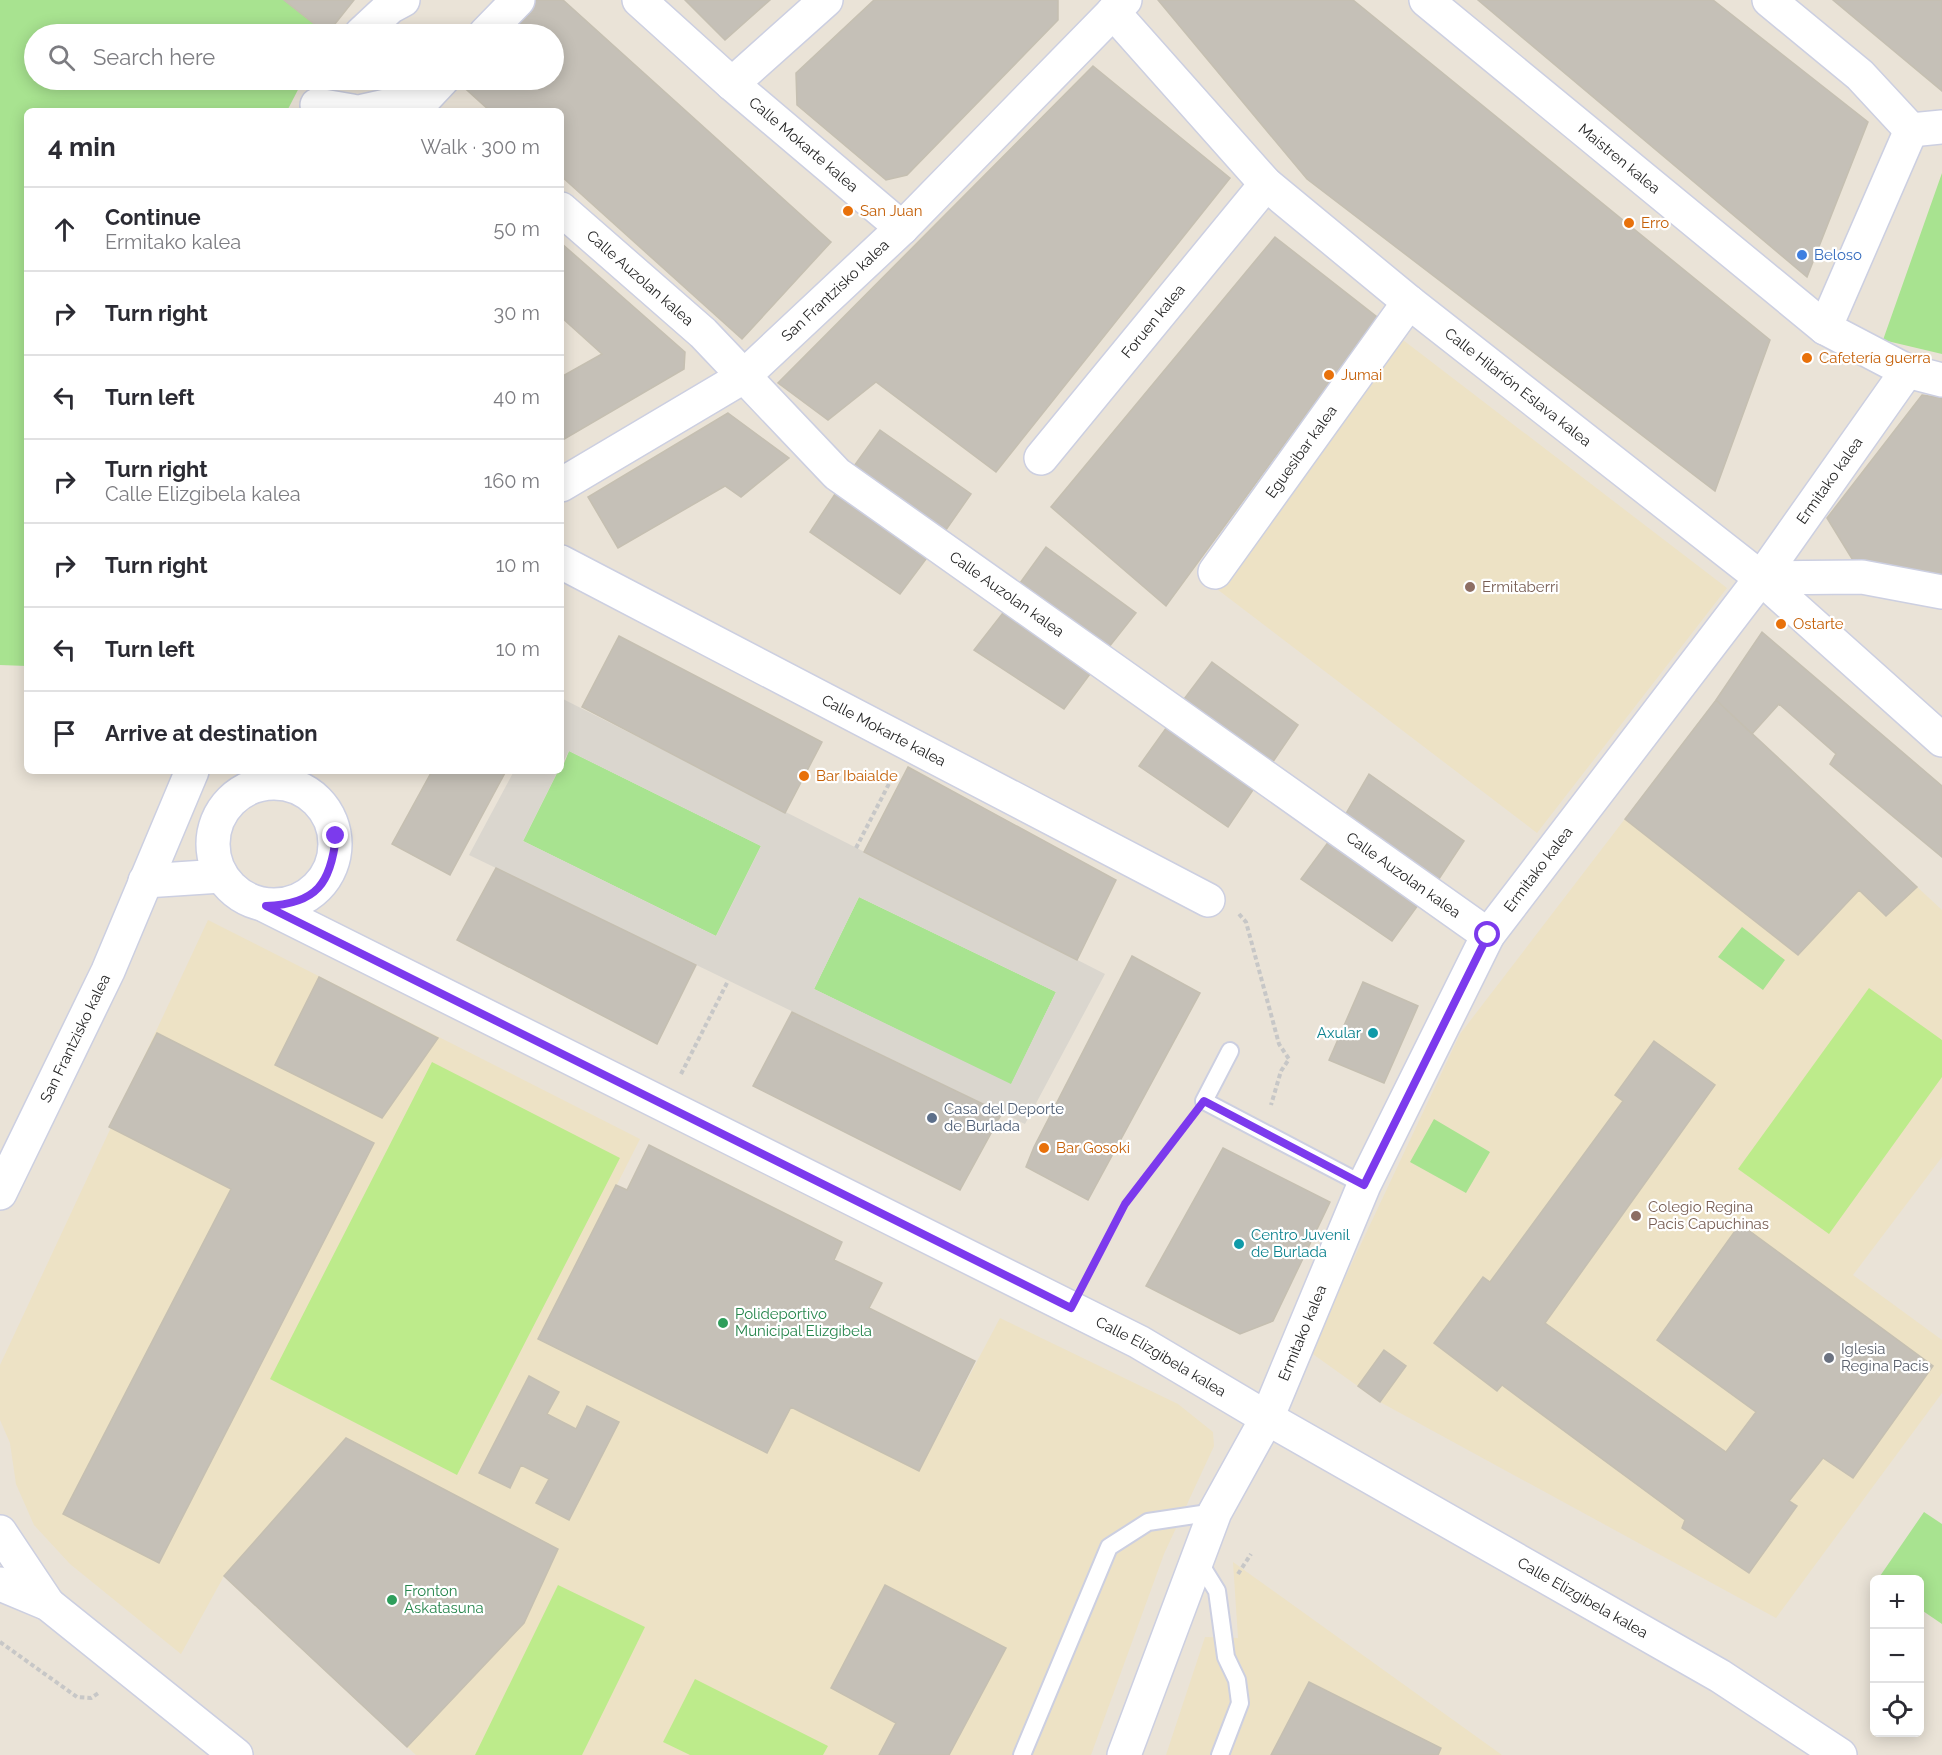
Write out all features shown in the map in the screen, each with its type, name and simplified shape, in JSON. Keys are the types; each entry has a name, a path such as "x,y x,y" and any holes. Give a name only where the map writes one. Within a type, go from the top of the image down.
{"street":[{"path":"372,24 390,7 403,0"},
{"path":"495,24 518,0"},
{"name":"Calle Mokarte kalea","path":"639,0 732,84 902,228"},
{"path":"732,84 826,0"},
{"name":"Maistren kalea","path":"1426,0 1825,328 1906,371 1942,380"},
{"path":"1769,0 1927,129 1825,328"},
{"name":"Calle Hilarión Eslava kalea","path":"1119,6 1266,184 1409,302 1761,578 1942,740"},
{"name":"San Frantzisko kalea","path":"564,483 743,377 902,228 1119,6"},
{"path":"378,108 438,96"},
{"path":"322,99 344,108"},
{"name":"Foruen kalea","path":"1041,458 1266,184"},
{"name":"Calle Auzolan kalea","path":"564,213 703,333 837,474 1488,935"},
{"name":"Eguesibar kalea","path":"1215,572 1409,302"},
{"name":"Ermitako kalea","path":"1124,1755 1209,1525 1267,1419 1364,1185 1488,935 1761,578 1906,371"},
{"name":"Calle Mokarte kalea","path":"564,564 1208,900"},
{"path":"1761,578 1862,577 1942,591"},
{"name":"San Frantzisko kalea","path":"0,1193 108,970 191,774"},
{"path":"284,783 304,789 315,784 336,836 333,865 325,880 313,893 285,905 266,906 240,896 221,876 213,856 212,837 222,811 237,795 256,784 284,783"},
{"path":"177,810 216,826"},
{"path":"145,882 221,876"},
{"name":"Calle Elizgibela kalea","path":"266,906 1139,1342 1267,1419 1720,1676 1840,1755"},
{"path":"0,1532 48,1604"},
{"path":"0,1584 48,1604 236,1755"}],"lane":[{"path":"1230,1051 1204,1101 1364,1185"},
{"path":"1022,1755 1109,1546 1148,1522 1209,1525 1204,1570 1217,1591 1226,1657 1237,1680 1240,1703 1220,1755"}],"path":[{"path":"856,848 910,744"},
{"path":"1208,900 1229,903 1246,922 1279,1044 1289,1059 1281,1071 1263,1132"},
{"path":"665,1105 728,981"},
{"path":"1071,1308 1125,1204 1204,1101"},
{"path":"0,1642 76,1698 91,1698 105,1688"}],"shaded area":[{"name":"Ermitaberri","path":"1403,340 1727,588 1537,833 1213,586"},
{"path":"564,700 1105,974 1025,1124 469,855 512,774 556,774 523,841 716,936 761,846 569,751 564,760","holes":["859,897 1056,992 1011,1084 814,989"]},
{"name":"Colegio Regina Pacis Capuchinas","path":"1716,700 1942,910 1942,1157 1853,1275 1942,1340 1942,1393 1776,1618 1380,1402 1310,1352 1460,1034"},
{"path":"208,920 640,1139 539,1339 767,1453 791,1407 919,1471 1000,1318 1178,1404 1213,1432 1214,1446 1164,1554 1091,1755 416,1755 224,1576 181,1654 70,1564 34,1525 16,1484 10,1443 0,1420 0,1365"},
{"path":"1233,1562 1502,1755 1166,1755 1205,1637 1238,1638"}],"green space":[{"path":"0,0 284,0 314,24 24,24 24,90 298,90 289,108 24,108 24,666 0,665"},
{"path":"1942,173 1942,354 1883,340"},
{"path":"569,751 761,846 716,936 523,841 556,774 564,774 564,764"},
{"path":"859,897 1056,992 1011,1085 814,989"},
{"path":"1742,927 1785,960 1763,990 1718,957"},
{"path":"1869,988 1942,1040 1942,1077 1829,1234 1738,1169"},
{"path":"432,1062 620,1158 457,1475 270,1379"},
{"path":"1434,1119 1490,1152 1466,1193 1410,1162"},
{"path":"1924,1512 1942,1524 1942,1624 1924,1612 1924,1575 1881,1575"},
{"path":"558,1585 645,1627 582,1755 475,1755"},
{"path":"695,1679 828,1746 823,1755 690,1755 663,1742"}],"building":[{"path":"284,0 354,0 335,24 314,24"},
{"path":"532,0 563,0 831,242 742,339 564,179 564,108 487,108 467,90 564,90 564,24 510,24"},
{"path":"685,0 770,0 725,40"},
{"path":"874,0 1058,0 1058,20 907,175 886,180 797,105 796,73"},
{"path":"1158,0 1353,0 1770,340 1715,491 1307,179"},
{"path":"1478,0 1713,0 1868,122 1807,277"},
{"path":"1833,0 1942,0 1942,91"},
{"path":"1093,66 1230,178 996,472 876,382 828,420 778,383"},
{"path":"1275,237 1377,317 1166,606 1051,507"},
{"path":"564,246 685,352 684,369 564,439 564,375 602,354 564,320"},
{"path":"1922,395 1942,398 1942,579 1854,562 1827,518"},
{"path":"728,413 789,458 741,497 725,486 618,548 588,497"},
{"path":"880,430 971,494 941,537 849,473"},
{"path":"837,491 929,555 900,594 810,532"},
{"path":"1046,547 1136,613 1105,652 1015,590"},
{"path":"1006,609 1093,670 1064,709 974,650"},
{"path":"1762,632 1942,786 1942,857 1830,764 1836,754 1779,704 1752,734 1716,700"},
{"path":"619,636 822,742 785,813 582,707"},
{"path":"1212,662 1298,725 1268,769 1178,707"},
{"path":"1716,700 1917,887 1886,916 1859,890 1798,955 1625,819"},
{"path":"1169,724 1257,784 1228,827 1139,766"},
{"path":"908,767 1116,880 1077,960 864,852"},
{"path":"430,774 504,774 450,875 392,844"},
{"path":"1369,774 1464,841 1435,885 1344,817"},
{"path":"1332,837 1421,901 1392,941 1301,879"},
{"path":"496,868 696,965 657,1044 457,940"},
{"path":"1132,956 1200,993 1088,1200 1026,1167 1034,1147"},
{"path":"319,977 438,1038 382,1118 275,1065"},
{"name":"Axular","path":"1363,982 1418,1006 1384,1083 1329,1060"},
{"path":"792,1012 1002,1113 960,1190 753,1086"},
{"path":"157,1033 374,1143 159,1563 63,1514 231,1189 109,1127"},
{"path":"1654,1041 1715,1085 1545,1323 1726,1452 1756,1412 1657,1340 1740,1224 1933,1366 1853,1478 1823,1458 1789,1501 1797,1506 1749,1573 1682,1528 1685,1520 1502,1385 1497,1391 1434,1343 1483,1277 1490,1282 1623,1101 1615,1095"},
{"name":"Polideportivo Municipal Elizgibela","path":"649,1145 842,1242 834,1260 882,1283 869,1308 975,1361 919,1471 791,1407 767,1453 538,1339 616,1185 627,1190"},
{"name":"Centro Juvenil de Burlada","path":"1223,1148 1330,1202 1273,1321 1240,1334 1146,1286"},
{"path":"1384,1350 1406,1366 1380,1402 1358,1386"},
{"path":"529,1376 559,1392 547,1414 576,1429 587,1406 619,1422 569,1520 536,1503 549,1479 521,1465 510,1488 479,1473"},
{"name":"Fronton Askatasuna","path":"346,1438 558,1549 524,1623 407,1747 224,1576"},
{"path":"885,1585 1006,1648 949,1755 879,1755 896,1723 831,1688"},
{"path":"1309,1682 1441,1748 1438,1755 1271,1755"}],"place":[{"name":"San Juan","path":"848,211"},
{"name":"Erro","path":"1629,223"},
{"name":"Beloso","path":"1802,255"},
{"name":"Cafetería guerra","path":"1807,358"},
{"name":"Jumai","path":"1329,375"},
{"name":"Ermitaberri","path":"1470,587"},
{"name":"Ostarte","path":"1781,624"},
{"name":"Bar Ibaialde","path":"804,776"},
{"name":"Axular","path":"1373,1033"},
{"name":"Casa del Deporte de Burlada","path":"932,1118"},
{"name":"Bar Gosoki","path":"1044,1148"},
{"name":"Colegio Regina Pacis Capuchinas","path":"1636,1216"},
{"name":"Centro Juvenil de Burlada","path":"1239,1244"},
{"name":"Polideportivo Municipal Elizgibela","path":"723,1323"},
{"name":"Iglesia Regina Pacis","path":"1829,1358"},
{"name":"Fronton Askatasuna","path":"392,1600"}],"route":[{"path":"336,836 333,865 325,880 313,893 299,901 285,905 266,906 1071,1308 1125,1204 1204,1101 1364,1185 1488,935"}]}
